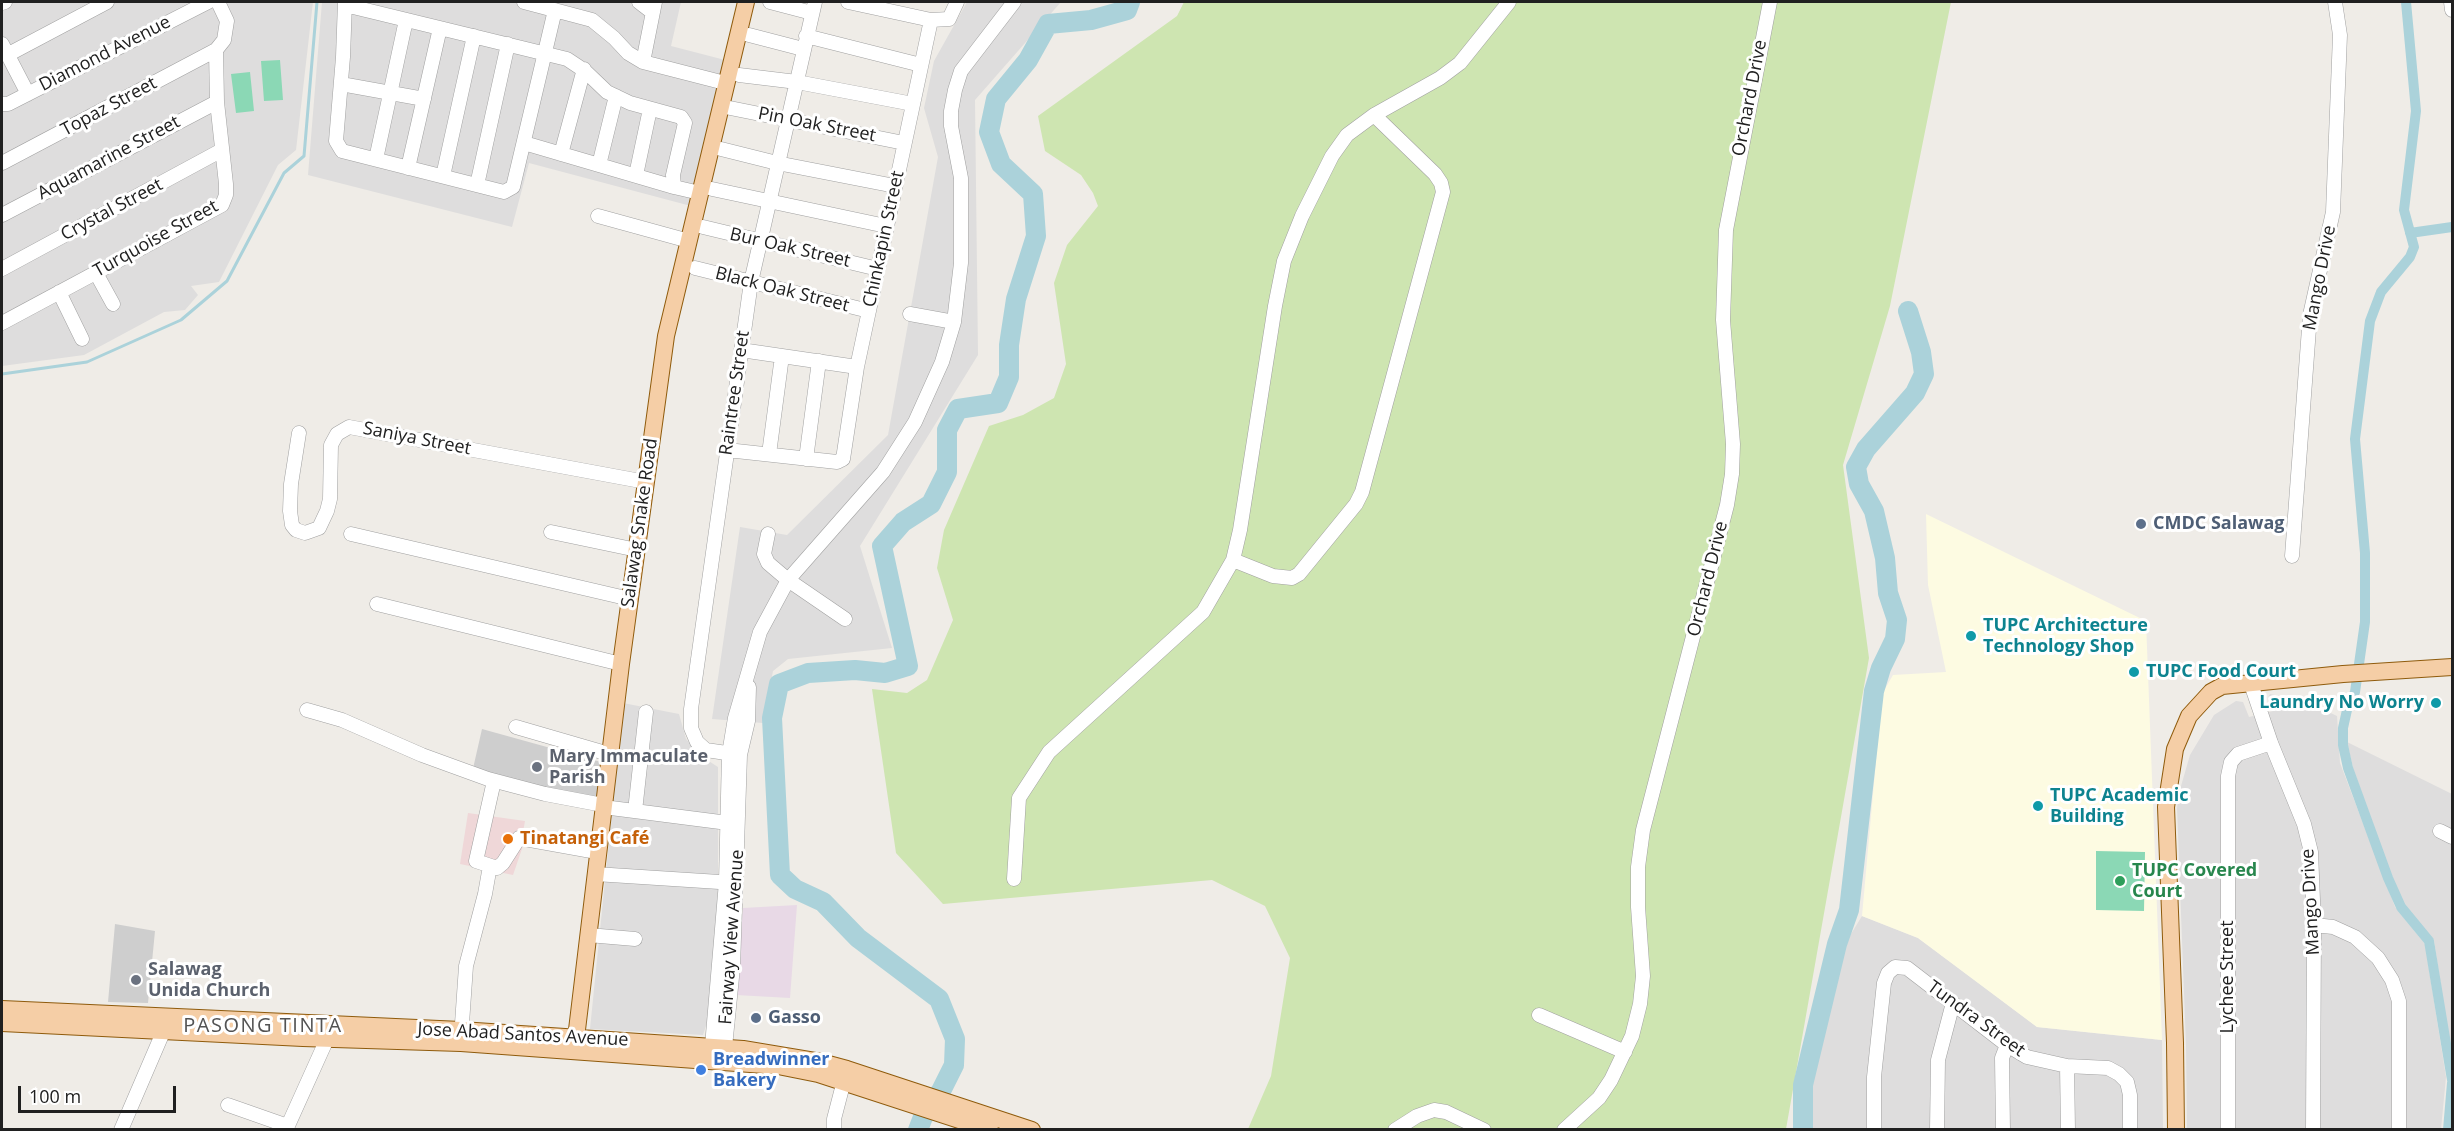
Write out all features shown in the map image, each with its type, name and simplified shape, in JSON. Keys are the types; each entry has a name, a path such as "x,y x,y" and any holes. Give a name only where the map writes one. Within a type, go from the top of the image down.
{"main road":[{"name":"Salawag Snake Road","path":"574,1044 597,852 607,807 609,754 666,336 689,241 706,191 732,79 746,2"},
{"path":"2176,1130 2166,807 2175,749 2189,716 2211,692 2222,686 2343,674 2452,667"},
{"name":"Jose Abad Santos Avenue","path":"2,1009 164,1024"},
{"name":"Jose Abad Santos Avenue","path":"2,1023 164,1024 461,1036 718,1051 797,1069 846,1075 967,1114 1032,1130"},
{"name":"Jose Abad Santos Avenue","path":"967,1114 990,1130"}],"street":[{"path":"28,94 4,50 107,2"},
{"name":"Diamond Avenue","path":"2,104 8,104 208,2"},
{"name":"Turquoise Street","path":"2,323 222,205 226,195 217,102 216,50 224,40 227,21 218,2"},
{"path":"524,2 592,20 628,53 643,62 732,79 797,82 913,104"},
{"path":"639,2 654,7 643,62"},
{"path":"770,2 814,7"},
{"path":"848,2 931,20 949,19 957,2"},
{"name":"Fairway View Avenue","path":"731,882 728,823 734,754 748,721 749,670 760,632 788,580 883,472 915,423 942,362 954,322 961,263 961,178 951,126 951,111 961,71 1003,9 1014,2"},
{"path":"1014,879 1019,798 1049,752 1203,612 1233,560 1240,530 1284,261 1302,216 1332,156 1347,135 1374,115 1440,78 1460,63 1509,2"},
{"path":"1757,2 1768,7"},
{"name":"Mango Drive","path":"2292,555 2310,315 2333,212 2340,34 2335,2"},
{"path":"2451,2 2452,10"},
{"path":"555,10 545,53 524,143 513,186 504,192 342,151 336,141 345,3 406,20 508,44 545,53 567,59 584,69 607,92 650,109 681,117 685,123 673,175 674,187"},
{"name":"Raintree Street","path":"734,754 706,750 697,742 691,728 691,709 751,282 814,7"},
{"name":"Orchard Drive","path":"1564,1130 1599,1098 1611,1080 1632,1036 1640,1004 1643,976 1638,877 1643,830 1727,505 1732,474 1733,444 1723,320 1726,230 1768,7"},
{"path":"376,159 406,20"},
{"name":"Chinkapin Street","path":"806,459 837,462 843,459 868,311 931,20"},
{"path":"408,168 440,28"},
{"path":"749,35 921,65"},
{"path":"443,176 474,36"},
{"path":"477,185 508,44"},
{"name":"Topaz Street","path":"2,163 216,50"},
{"path":"561,154 584,69"},
{"path":"341,84 424,99"},
{"path":"599,165 616,96"},
{"name":"Aquamarine Street","path":"2,215 217,102"},
{"name":"Pin Oak Street","path":"730,108 904,143"},
{"path":"636,175 650,109"},
{"path":"1233,560 1273,576 1292,578 1299,574 1356,504 1362,492 1443,192 1436,174 1374,115"},
{"path":"524,143 674,187 768,200 886,226"},
{"path":"721,149 777,163 895,186"},
{"name":"Crystal Street","path":"2,270 222,150"},
{"path":"598,216 689,241"},
{"name":"Bur Oak Street","path":"703,227 878,269"},
{"name":"Black Oak Street","path":"695,268 868,311"},
{"path":"96,273 113,304"},
{"path":"59,292 82,339"},
{"path":"910,314 954,322"},
{"path":"741,350 857,367"},
{"path":"769,454 782,356"},
{"path":"727,450 806,459 819,361"},
{"name":"Saniya Street","path":"299,434 291,484 290,511 292,525 296,530 305,532 319,528 327,511 330,499 331,445 337,434 349,428 646,482"},
{"path":"551,532 637,550"},
{"path":"351,534 630,599"},
{"path":"768,534 764,554 768,563 845,620"},
{"path":"377,604 621,664"},
{"name":"Mango Drive","path":"2251,684 2271,742 2304,824 2311,852 2313,1130"},
{"path":"307,710 342,720 422,755 494,781 607,807 728,823"},
{"path":"635,811 646,712"},
{"path":"516,727 609,754"},
{"name":"Lychee Street","path":"2228,1130 2228,776 2231,762 2238,754 2271,742"},
{"name":"Fairway View Avenue","path":"718,1051 727,967 734,754"},
{"path":"494,781 476,861 497,868 503,863 519,838 597,852"},
{"path":"461,1036 466,966 490,866"},
{"path":"594,874 731,882"},
{"path":"2313,925 2333,927 2355,937 2378,958 2391,980 2399,1000 2399,1130"},
{"path":"588,935 635,939"},
{"name":"Tundra Street","path":"1874,1130 1874,1077 1884,983 1888,973 1895,968 1907,969 2007,1045 2027,1056 2067,1066 2108,1068 2119,1074 2127,1082 2130,1095 2130,1130"},
{"path":"1937,1130 1938,1060 1953,1003"},
{"path":"1539,1015 1625,1052"},
{"path":"121,1130 164,1024"},
{"path":"228,1105 287,1128 327,1031"},
{"path":"2003,1130 2002,1058 2007,1045"},
{"path":"2067,1066 2068,1130"},
{"path":"834,1130 834,1119 846,1075"},
{"path":"1395,1130 1417,1116 1434,1110 1446,1112 1484,1130"}],"shaded area":[{"path":"2,2 313,2 296,150 278,165 219,282 191,286 198,295 185,310 164,312 84,355 2,366"},
{"path":"322,2 681,2 671,46 725,60 691,206 529,163 512,227 308,175"},
{"path":"967,2 1061,2 975,100 978,355 860,546 892,648 788,659 773,671 763,723 712,719 740,527 787,535 888,435 938,157 924,108 934,61"},
{"path":"1926,514 2146,621 2162,1040 2037,1027 1918,938 1862,916 1882,694 1893,675 1946,672 1928,585"},
{"path":"2270,694 2305,701 2337,716 2340,763 2395,907 2425,944 2446,1077 2441,1129 2187,1130 2177,808 2181,786 2190,755 2214,715 2236,701 2243,702 2249,717 2273,711 2268,698"},
{"path":"623,703 679,714 686,739 701,756 718,767 718,889 713,994 712,1008 703,1035 590,1029"},
{"name":"Mary Immaculate Parish","path":"482,729 601,762 596,802 472,773"},
{"path":"2347,742 2452,794 2452,1061 2434,940 2405,906 2392,877 2353,768"},
{"name":"Tinatangi Café","path":"468,813 525,821 523,832 580,852 523,846 513,875 460,864"},
{"path":"797,905 790,998 736,995 743,908"},
{"path":"1862,916 1918,938 2037,1027 2162,1040 2163,1129 1811,1130 1809,1084 1843,947"},
{"path":"115,924 155,931 148,1003 108,1002"}],"green space":[{"path":"1184,2 1951,2 1890,306 1843,465 1869,658 1786,1129 1248,1129 1271,1076 1290,958 1265,906 1212,880 943,904 896,853 872,689 907,693 927,680 953,620 937,568 944,530 989,426 1023,415 1054,398 1066,364 1054,283 1067,245 1098,206 1093,193 1081,175 1045,151 1038,116 1177,16"},
{"path":"280,60 283,100 264,101 261,61"},
{"path":"250,72 254,111 236,113 231,74"},
{"name":"TUPC Covered Court","path":"2096,851 2145,852 2144,911 2096,910"}],"waterway":[{"path":"2,374 87,362 181,320 227,281 284,173 304,156 317,2"},
{"path":"918,1130 923,1117 941,1091 954,1065 955,1039 939,999 858,938 823,902 795,889 780,875 772,718 779,684 808,673 855,670 885,673 908,666 882,546 903,522 931,504 947,472 947,430 958,409 998,403 1009,377 1009,345 1016,299 1036,236 1033,194 1001,164 989,132 996,99 1028,60 1048,24 1091,20 1127,10 1130,2"},
{"path":"2406,2 2416,111 2404,210 2414,247 2410,257 2381,292 2370,321 2355,439 2365,553 2365,622 2355,692 2347,710 2343,728 2343,745 2348,768 2388,878 2401,907 2429,941 2452,1080"},
{"path":"2410,233 2452,227"},
{"path":"1803,1130 1803,1085 1837,944 1849,910 1874,691 1881,668 1895,639 1897,620 1888,593 1885,558 1874,511 1859,484 1856,467 1866,449 1915,393 1924,374 1921,352 1908,311"},
{"path":"2448,1130 2452,1083"}],"place":[{"name":"CMDC Salawag","path":"2141,524"},
{"name":"TUPC Architecture Technology Shop","path":"1971,636"},
{"name":"TUPC Food Court","path":"2134,672"},
{"name":"Laundry No Worry","path":"2436,703"},
{"name":"Mary Immaculate Parish","path":"537,767"},
{"name":"TUPC Academic Building","path":"2038,806"},
{"name":"Tinatangi Café","path":"508,839"},
{"name":"TUPC Covered Court","path":"2120,881"},
{"name":"Salawag Unida Church","path":"136,980"},
{"name":"Gasso","path":"756,1018"},
{"name":"Breadwinner Bakery","path":"701,1070"}],"district":[{"name":"PASONG TINTA","path":"263,1026"}]}
